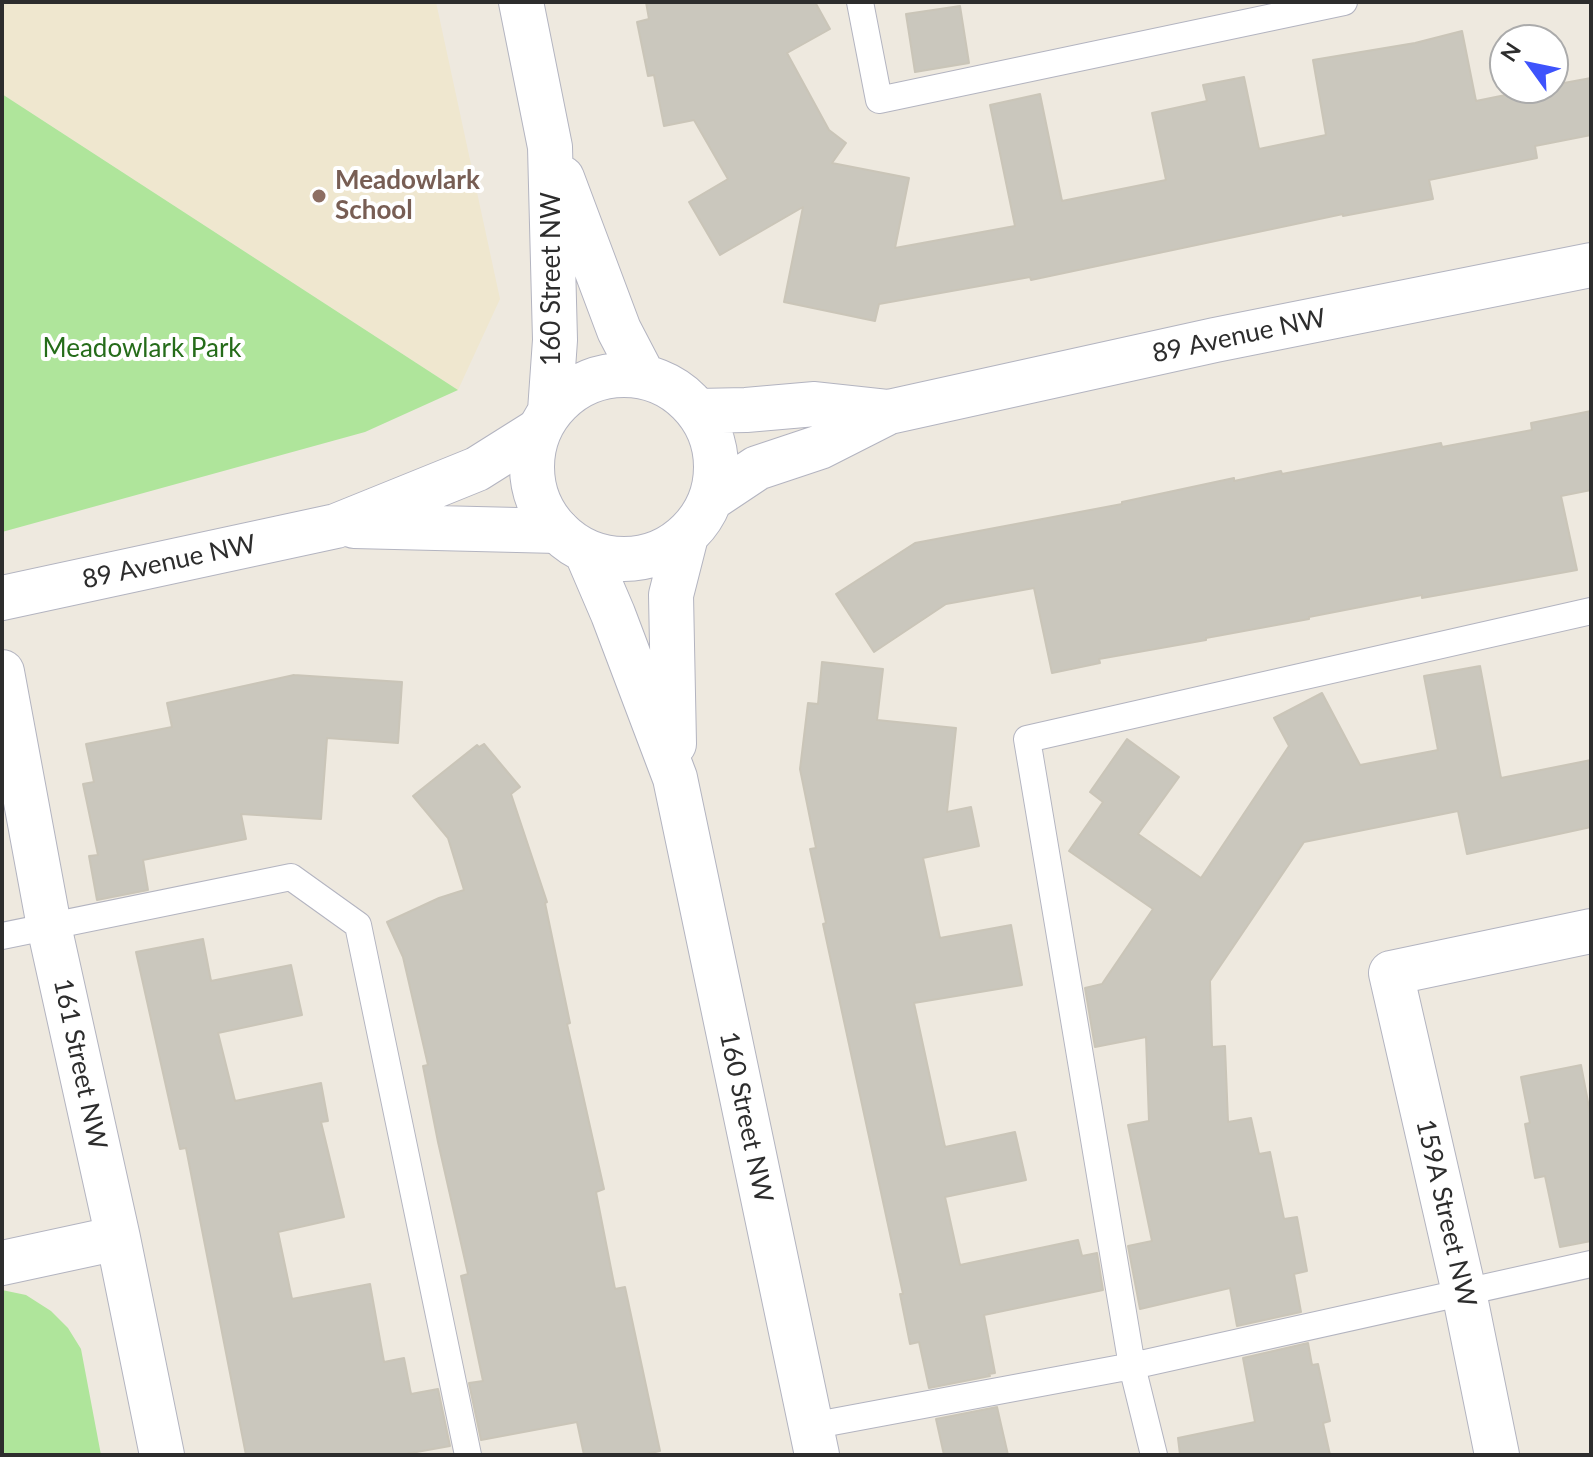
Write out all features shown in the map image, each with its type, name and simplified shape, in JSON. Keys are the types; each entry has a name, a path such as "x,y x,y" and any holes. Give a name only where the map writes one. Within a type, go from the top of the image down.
{"street":[{"name":"160 Street NW","path":"521,2 550,147 619,330 643,376"},
{"name":"160 Street NW","path":"545,421 555,340 550,147"},
{"name":"89 Avenue NW","path":"712,498 757,468 820,447 889,412 1215,340 1591,265"},
{"path":"615,374 643,376 669,386 698,411 709,430 715,452 716,475 712,498 686,536 663,550 638,558 612,559 572,541 542,509 533,484 532,457 545,421 565,396 589,381 615,374"},
{"name":"89 Avenue NW","path":"698,411 815,404 889,412"},
{"name":"89 Avenue NW","path":"2,598 336,526 477,469 545,421"},
{"name":"89 Avenue NW","path":"336,526 572,541"},
{"name":"160 Street NW","path":"675,778 671,595 686,536"},
{"name":"160 Street NW","path":"572,541 613,614 675,778 814,1440"},
{"name":"161 Street NW","path":"2,672 49,926 162,1455"},
{"name":"159A Street NW","path":"1497,1455 1464,1292 1391,973 1591,931"},
{"path":"2,1263 118,1238"}],"lane":[{"path":"860,2 879,100 1344,2"},
{"path":"1154,1455 1132,1366 1027,739 1591,611"},
{"path":"2,936 291,877 358,925 468,1455"},
{"path":"814,1440 1591,1264"}],"shaded area":[{"name":"Meadowlark School","path":"2,2 436,2 500,299 458,390 2,94"}],"green space":[{"name":"Meadowlark Park","path":"2,94 458,390 365,432 2,532"},
{"path":"2,1290 26,1295 51,1311 68,1328 81,1349 101,1455 2,1455"}],"building":[{"path":"646,2 815,2 830,29 787,53 829,130 846,143 832,163 909,178 895,248 1015,226 990,105 1040,94 1062,201 1166,180 1152,113 1207,101 1203,85 1244,77 1259,149 1326,135 1313,60 1415,43 1462,31 1476,101 1489,98 1489,104 1569,104 1569,82 1591,78 1591,135 1535,146 1537,158 1429,180 1433,199 1343,214 1031,280 1030,277 879,304 875,321 784,302 803,207 720,255 689,202 728,179 694,120 664,126 654,75 648,76 637,22 649,19"},
{"path":"960,6 969,63 915,72 906,14"},
{"path":"1591,411 1591,490 1561,496 1577,570 1309,617 1099,659 1100,663 1052,673 1034,588 946,604 874,652 836,594 915,543 1122,504 1234,478 1234,481 1281,471 1282,474 1441,443 1442,447 1532,430 1531,423"},
{"path":"822,662 883,669 877,720 956,728 947,812 971,807 979,846 923,858 940,938 1011,925 1022,985 914,1003 945,1147 1015,1132 1026,1180 945,1197 960,1265 1078,1240 1082,1256 1097,1253 1103,1290 984,1315 995,1373 929,1388 919,1342 910,1344 900,1294 903,1294 823,924 826,923 810,849 816,848 800,769 808,703 818,704"},
{"path":"1480,666 1501,778 1591,760 1591,827 1467,854 1458,811 1304,842 1210,981 1212,1047 1225,1046 1228,1122 1251,1118 1259,1154 1270,1152 1284,1219 1297,1217 1307,1271 1294,1274 1301,1312 1237,1326 1230,1288 1140,1309 1128,1246 1152,1241 1128,1125 1149,1121 1146,1037 1095,1047 1085,988 1102,984 1153,909 1069,851 1103,802 1090,792 1127,739 1179,777 1138,834 1201,878 1289,746 1274,718 1322,693 1360,765 1438,750 1424,676"},
{"path":"294,675 402,682 398,743 327,738 321,819 241,814 246,839 143,860 148,890 97,900 89,856 98,855 83,784 94,782 86,744 172,727 167,703"},
{"path":"484,744 520,787 511,794 547,902 570,1023 567,1024 604,1189 596,1192 615,1289 625,1287 660,1451 641,1455 584,1455 577,1422 481,1440 469,1383 483,1381 461,1276 468,1274 423,1066 428,1065 403,957 387,922 464,890 448,838 413,796 477,745"},
{"path":"203,939 211,981 291,965 302,1015 218,1033 235,1101 321,1083 328,1121 321,1122 344,1217 278,1232 292,1299 370,1284 384,1362 404,1358 411,1394 438,1389 450,1446 400,1455 246,1455 186,1148 180,1149 136,952"},
{"path":"1581,1065 1591,1118 1591,1241 1560,1247 1545,1176 1535,1178 1525,1124 1530,1123 1521,1077"},
{"path":"1308,1343 1312,1365 1318,1364 1330,1421 1323,1423 1330,1455 1180,1455 1178,1438 1255,1422 1243,1358"},
{"path":"997,1407 1008,1455 944,1455 936,1419"}],"place":[{"name":"Meadowlark School","path":"319,196"}]}
